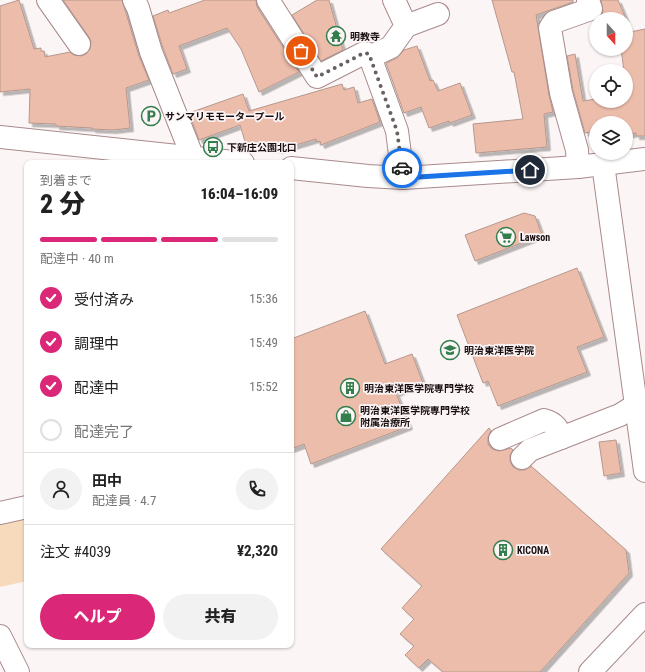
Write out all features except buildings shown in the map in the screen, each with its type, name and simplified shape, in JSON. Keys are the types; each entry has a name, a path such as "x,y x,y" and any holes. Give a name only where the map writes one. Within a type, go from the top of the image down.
{"street":[{"path":"48,0 79,44"},
{"path":"134,0 138,8 151,52 193,158"},
{"path":"268,0 317,77 364,53 369,54 397,131 403,178"},
{"path":"394,0 406,26"},
{"path":"578,167 577,150 561,93 550,28 554,22 591,9 588,0"},
{"path":"370,57 391,47 406,26 438,14"},
{"path":"0,137 94,155 213,160"},
{"path":"294,168 403,178 578,167 645,159"},
{"path":"603,164 645,471"},
{"path":"522,458 530,450 620,415 636,405"},
{"path":"500,439 544,420 556,425 561,438"},
{"path":"0,513 24,508"},
{"path":"590,672 645,614"},
{"path":"0,636 18,672"}],"shaded area":[{"path":"24,520 24,582 0,587 0,525"}],"way so far":[{"path":"301,51 317,77 364,53 369,54 397,131 402,168"}],"place":[{"name":"明教寺","path":"336,36"},
{"name":"サンマリモモータープール","path":"151,116"},
{"name":"下新庄公園北口","path":"213,147"},
{"name":"Lawson","path":"506,237"},
{"name":"明治東洋医学院","path":"450,350"},
{"name":"明治東洋医学院専門学校","path":"350,388"},
{"name":"明治東洋医学院専門学校 附属治療所","path":"346,416"},
{"name":"KICONA","path":"503,550"}],"route":[{"path":"402,168 403,178 530,170"}]}
